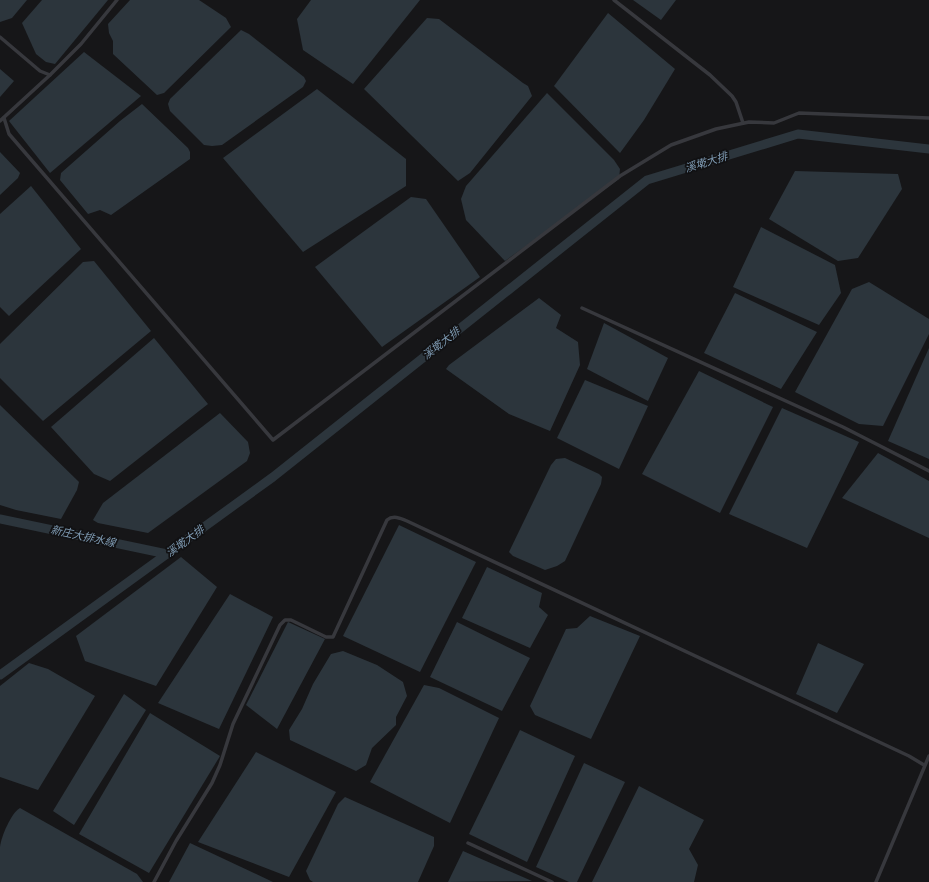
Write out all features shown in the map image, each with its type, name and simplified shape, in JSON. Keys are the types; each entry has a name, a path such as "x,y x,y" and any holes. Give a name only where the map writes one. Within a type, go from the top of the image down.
{"lane":[{"path":"0,121 81,44 117,0"},
{"path":"614,0 710,75 732,96 736,102 743,123"},
{"path":"0,37 40,71 50,75"},
{"path":"4,118 9,134 273,440 620,176 671,145 716,129 749,122 774,123 799,113 929,118"},
{"path":"582,308 843,426 929,471"},
{"path":"154,882 176,841 212,783 220,765 233,724 280,625 285,620 291,620 326,637 333,637 386,520 390,517 397,517 407,521 576,599 707,663 909,756 924,765"},
{"path":"876,882 929,756"},
{"path":"468,844 552,882"}],"shaded area":[{"path":"0,0 27,0 12,18 0,22"},
{"path":"42,0 108,0 55,64 46,62 36,54 22,23"},
{"path":"130,0 199,0 226,18 231,27 164,93 157,95 113,54 113,41 109,33 108,24"},
{"path":"311,0 420,0 353,84 303,50 297,19"},
{"path":"633,0 676,0 661,20"},
{"path":"608,13 675,69 644,120 620,153 554,86"},
{"path":"427,18 439,19 528,86 532,96 470,173 458,181 364,89"},
{"path":"241,30 249,34 304,77 306,81 303,87 222,145 204,145 170,111 168,104 170,99"},
{"path":"84,52 141,96 50,173 9,121"},
{"path":"0,69 14,81 0,97"},
{"path":"317,89 406,159 406,186 303,252 223,158"},
{"path":"547,93 614,160 620,169 619,179 505,261 466,220 461,199 466,186"},
{"path":"142,104 188,148 190,152 190,159 111,215 100,210 88,214 60,180 61,173 120,121"},
{"path":"0,152 20,173 18,178 0,195"},
{"path":"795,171 898,174 902,189 858,258 838,261 769,219"},
{"path":"31,186 81,249 9,316 0,307 0,214"},
{"path":"411,197 426,199 480,277 382,347 315,267"},
{"path":"761,227 835,265 841,293 819,325 733,287"},
{"path":"94,261 151,331 43,421 0,378 0,344 83,262"},
{"path":"869,282 929,319 929,334 883,426 859,424 795,392 852,289"},
{"path":"735,293 817,332 781,389 704,353"},
{"path":"539,298 561,315 556,328 578,342 580,365 550,431 509,414 446,369 449,365"},
{"path":"604,323 668,358 648,401 587,369"},
{"path":"154,338 208,404 110,481 94,474 51,427"},
{"path":"929,348 929,459 888,441"},
{"path":"699,371 773,407 720,513 642,474"},
{"path":"585,380 648,406 619,469 557,438"},
{"path":"0,405 79,482 77,490 61,519 16,510 0,505"},
{"path":"782,408 859,442 807,548 729,514"},
{"path":"220,413 248,442 250,453 247,461 148,533 98,523 93,520 103,503"},
{"path":"878,453 929,481 929,538 842,498"},
{"path":"565,458 599,474 602,477 601,484 565,561 557,566 545,570 513,556 509,552 551,465 556,459"},
{"path":"399,525 476,562 420,672 343,636"},
{"path":"181,557 217,587 156,686 85,661 76,636"},
{"path":"487,567 542,593 539,607 548,615 530,648 462,618"},
{"path":"230,594 273,617 219,729 158,703"},
{"path":"590,616 640,636 591,739 535,715 530,706 566,629 577,628"},
{"path":"288,622 325,639 277,729 246,705"},
{"path":"457,622 530,658 502,711 430,677"},
{"path":"818,643 864,664 837,713 796,694"},
{"path":"343,651 377,665 403,682 407,696 396,717 396,725 372,748 366,765 356,771 290,740 289,730 302,709 313,684 331,654"},
{"path":"29,663 48,669 95,696 38,790 0,777 0,686"},
{"path":"424,685 439,688 499,718 450,823 370,782"},
{"path":"124,694 146,710 74,825 53,811"},
{"path":"150,713 220,756 149,873 79,834"},
{"path":"520,730 575,756 527,862 469,834"},
{"path":"256,752 336,792 289,877 198,842"},
{"path":"584,763 625,782 577,882 569,882 536,867"},
{"path":"639,786 704,820 689,849 698,865 694,882 592,882"},
{"path":"345,797 434,837 434,846 418,882 313,882 310,880 306,871 338,804"},
{"path":"20,808 137,874 143,882 0,882 1,843 4,832 10,820"},
{"path":"190,843 273,882 169,882"},
{"path":"463,851 532,881 448,882"}],"waterway":[{"name":"溪墘大排","path":"0,675 273,477 647,180 798,134 929,149"},
{"name":"新庄大排水線","path":"0,519 167,554"}]}
